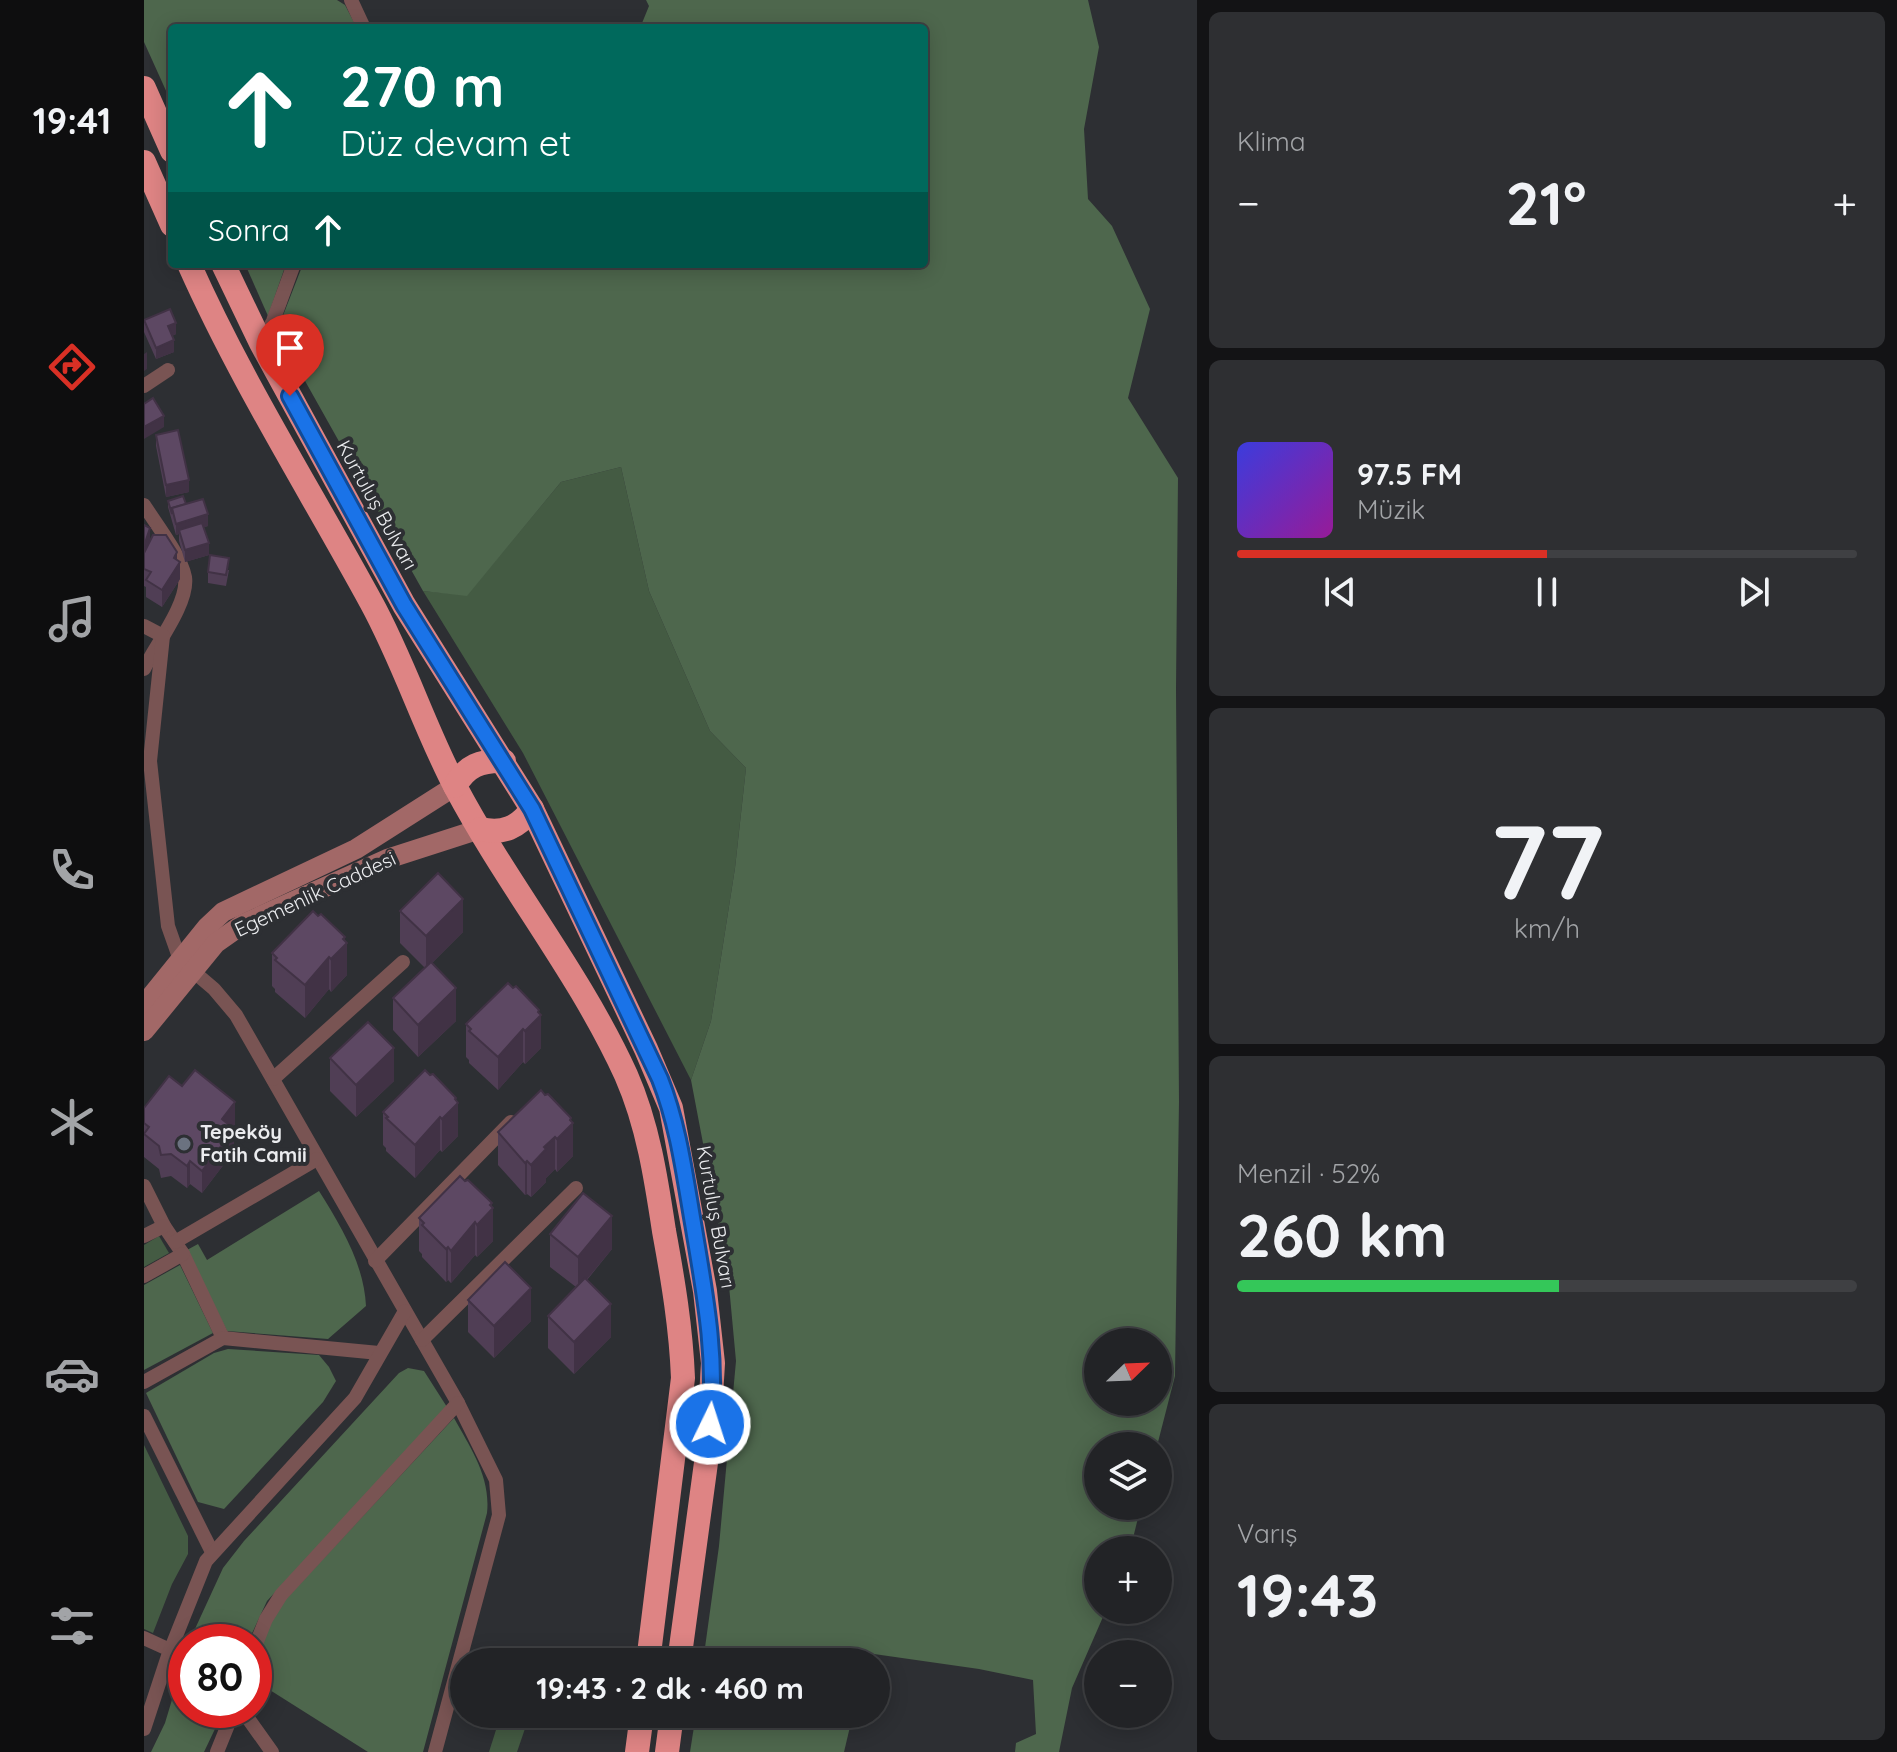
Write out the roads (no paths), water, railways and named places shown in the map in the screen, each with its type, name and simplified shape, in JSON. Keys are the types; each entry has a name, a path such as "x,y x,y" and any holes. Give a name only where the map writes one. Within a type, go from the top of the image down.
{"highway":[{"path":"144,88 168,142"},
{"path":"144,162 168,216"},
{"path":"191,268 228,344 373,605 455,786 599,1024 626,1076 649,1144 682,1340 683,1378 650,1648"},
{"name":"Kurtuluş Bulvarı","path":"225,268 261,343 404,605 504,761"},
{"path":"455,786 461,776 478,763 504,761 532,809 517,826 493,832 480,829"},
{"name":"Kurtuluş Bulvarı","path":"532,809 640,1035 671,1108 705,1291 713,1363 713,1401 681,1648"},
{"path":"637,1752 640,1728"},
{"path":"667,1752 670,1728"}],"main road":[{"name":"Egemenlik Caddesi","path":"144,1031 207,927 223,912 356,849 455,786"},
{"name":"Egemenlik Caddesi","path":"144,1005 186,966 260,915 387,859 480,829"}],"street":[{"path":"351,0 362,24"},
{"path":"261,343 273,321 293,268"},
{"path":"144,386 168,370"},
{"path":"144,505 185,576 183,593 144,669"},
{"path":"144,626 163,636"},
{"path":"163,636 150,761 168,926 186,966 228,1003 273,1079 458,1403 496,1480 500,1504 435,1752"},
{"path":"273,1079 403,962"},
{"path":"375,1261 520,1113"},
{"path":"144,1276 179,1248 317,1159"},
{"path":"144,1186 179,1248 223,1338"},
{"path":"422,1340 576,1188"},
{"path":"144,1236 164,1226"},
{"path":"180,1624 201,1569 212,1552 355,1398 405,1311"},
{"path":"144,1382 223,1338 379,1353"},
{"path":"264,1624 281,1595 458,1403"},
{"path":"144,1416 212,1552"},
{"path":"144,1638 168,1649"},
{"path":"144,1729 168,1656"},
{"path":"217,1752 227,1728"},
{"path":"255,1728 272,1752"}],"place":[{"name":"Tepeköy Fatih Camii","path":"184,1144"}]}
